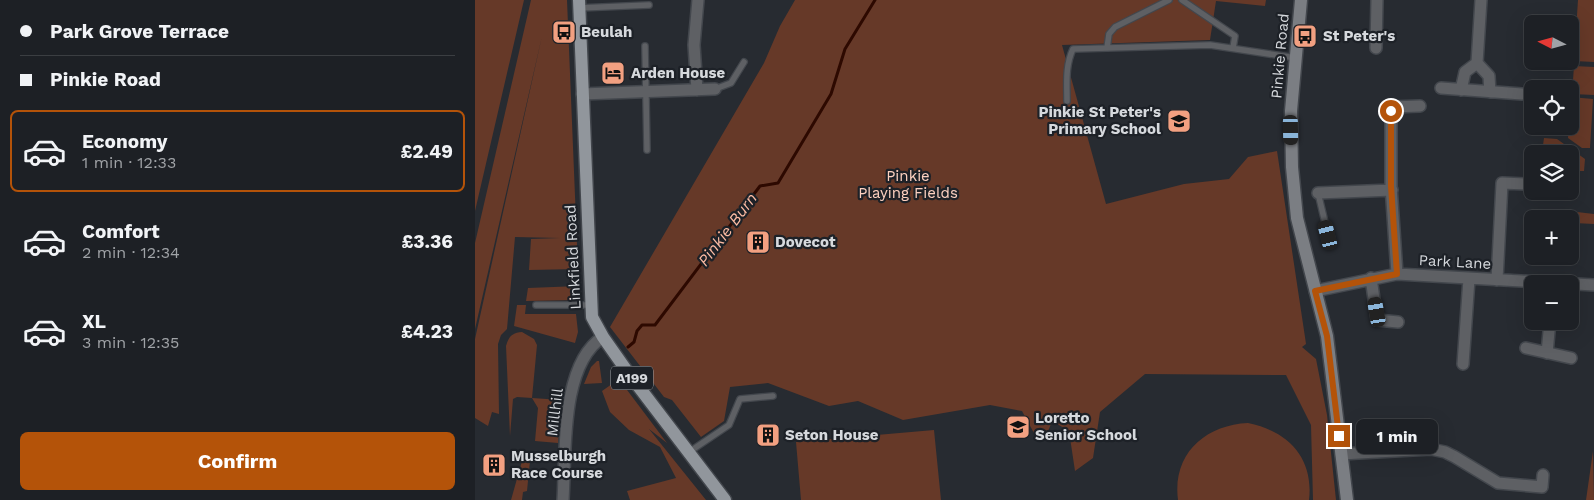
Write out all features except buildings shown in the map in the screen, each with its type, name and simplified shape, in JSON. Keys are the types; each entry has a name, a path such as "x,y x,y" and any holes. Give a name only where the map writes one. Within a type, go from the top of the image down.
{"main road":[{"name":"Pinkie Road","path":"1301,0 1291,111 1292,167 1297,218 1327,336 1347,500"},
{"name":"Linkfield Road","path":"579,4 590,305 592,317 603,337 725,500"}],"street":[{"path":"697,90 694,45 698,0"},
{"path":"1376,48 1377,0"},
{"path":"1481,0 1477,63 1489,76 1490,92"},
{"path":"1461,90 1465,72 1477,63"},
{"path":"1441,88 1522,94"},
{"path":"582,94 715,89"},
{"path":"1397,274 1392,190 1391,108 1420,106"},
{"path":"1497,280 1502,183 1524,184"},
{"path":"1317,194 1392,190"},
{"name":"Park Lane","path":"1315,291 1397,274 1524,281"},
{"path":"1371,278 1377,320 1398,322"},
{"path":"1463,364 1469,279"},
{"name":"Park Lane","path":"1579,284 1594,285"},
{"path":"1547,353 1549,330"},
{"name":"Millhill","path":"563,500 568,414 572,387 590,347 603,337"},
{"path":"1526,348 1571,358"},
{"path":"1341,454 1431,450 1445,452 1498,483 1542,487 1543,475"}],"lane":[{"path":"1107,48 1109,34 1115,27 1169,0"},
{"path":"1182,0 1235,36 1233,48"},
{"path":"579,4 649,5"},
{"path":"1067,101 1066,74 1073,49 1210,45 1296,58"},
{"path":"645,46 647,150"},
{"path":"715,89 731,82 744,62"},
{"path":"1317,194 1328,235"},
{"path":"536,305 590,305"},
{"path":"689,452 729,426 740,399 773,396"},
{"path":"1392,423 1395,451"}],"green space":[{"path":"475,0 524,0 475,211"},
{"path":"531,0 567,0 578,269 529,270 531,239 560,238 515,237 507,329 501,335 498,344 499,414 492,412 488,426 475,418 475,339 542,36 475,329 475,243"},
{"name":"Pinkie Playing Fields","path":"795,0 1266,0 1265,6 1216,1 1210,40 1062,45 1106,204 1184,184 1229,179 1248,157 1277,151 1306,344 1302,347 1316,359 1327,415 1336,500 1313,500 1311,425 1286,375 1145,374 1100,412 1093,458 1075,471 1069,431 1052,421 1046,437 1035,435 1022,411 990,405 903,420 858,401 829,406 768,383 730,387 724,421 701,437 672,400 664,397 610,327 764,63 780,26"},
{"path":"1578,0 1594,0 1594,62 1579,61 1579,15 1577,15"},
{"path":"1579,66 1594,67 1594,95 1579,94 1579,80 1573,80 1574,70 1579,70"},
{"path":"1579,98 1593,99 1590,148 1582,148 1568,138 1568,135 1579,135"},
{"path":"1544,138 1557,139 1565,145 1543,145"},
{"path":"1579,155 1585,159 1584,171 1579,171"},
{"path":"1579,212 1594,214 1594,224 1579,223"},
{"path":"579,286 578,300 526,301 528,288"},
{"path":"517,305 526,305 525,314 576,314 578,332 575,343 514,326"},
{"path":"522,332 534,339 537,345 532,398 517,397 513,399 510,436 506,346 511,336"},
{"path":"599,361 602,383 584,384 591,367"},
{"path":"621,382 667,443 649,429 706,500 630,500 627,491 676,478 660,447 629,430 610,412 602,391 612,384"},
{"path":"532,398 561,400 558,443 535,441 538,408"},
{"path":"1248,423 1275,432 1295,449 1307,471 1309,500 1178,500 1180,469 1186,456 1195,445 1205,436 1218,429"},
{"path":"934,430 941,500 801,500 796,442"},
{"path":"531,451 527,491 523,492 522,500 511,500 522,461"},
{"path":"1593,451 1594,500 1586,500"}],"waterway":[{"name":"Pinkie Burn","path":"628,347 634,342 637,331 642,325 655,325 760,186 778,183 831,94 845,49 875,0"}],"place":[{"name":"Beulah","path":"564,32"},
{"name":"St Peter's","path":"1305,36"},
{"name":"Arden House","path":"613,73"},
{"name":"Pinkie St Peter's Primary School","path":"1179,121"},
{"name":"Dovecot","path":"758,242"},
{"name":"Loretto Senior School","path":"1018,427"},
{"name":"Seton House","path":"768,435"},
{"name":"Musselburgh Race Course","path":"494,465"}],"route":[{"path":"1339,436 1327,336 1315,291 1397,274 1389,134 1391,111"}]}
